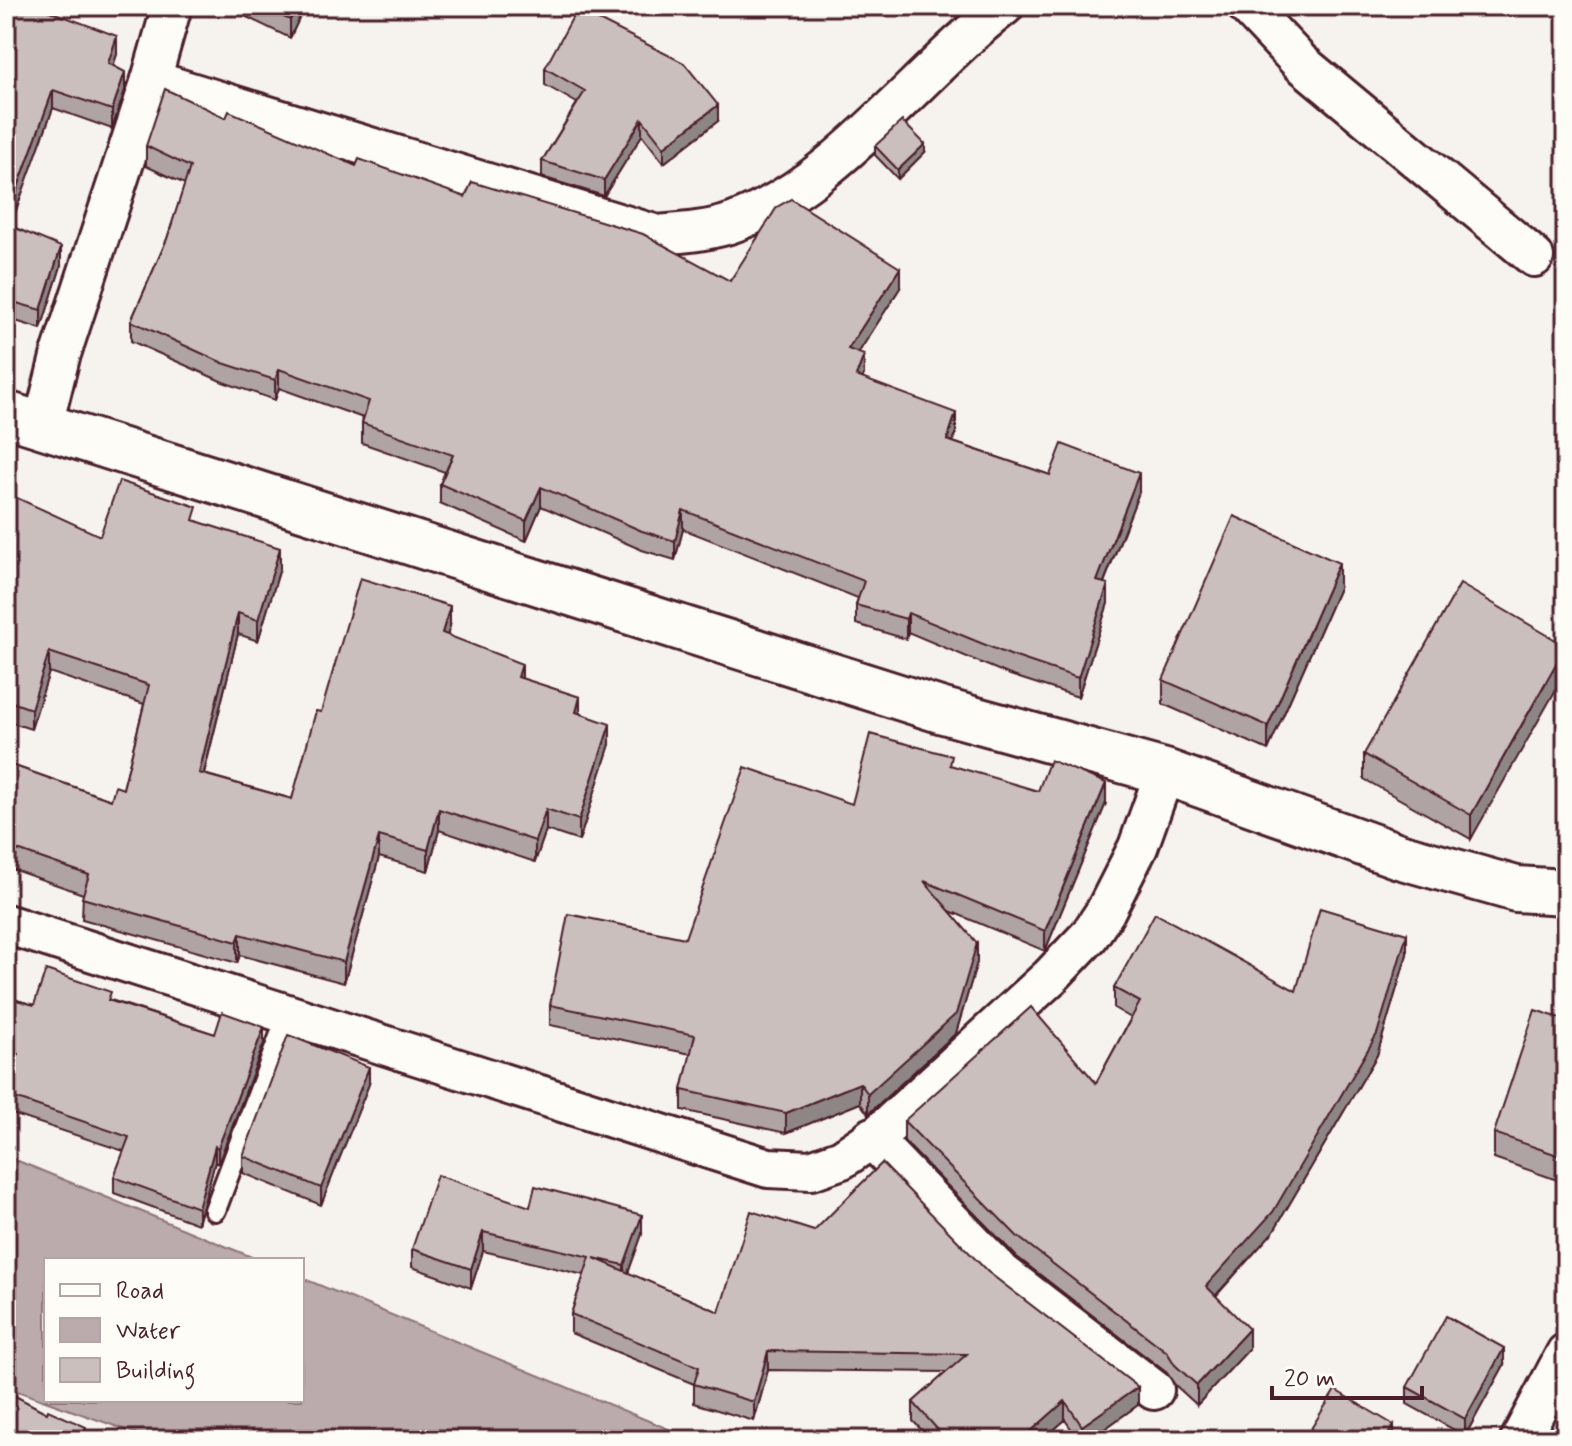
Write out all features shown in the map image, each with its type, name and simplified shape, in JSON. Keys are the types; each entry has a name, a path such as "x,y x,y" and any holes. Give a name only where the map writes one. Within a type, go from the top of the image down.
{"main road":[{"path":"24,420 896,697 1165,772 1411,859 1516,889 1566,892"}],"street":[{"path":"24,420 64,342 151,80 172,6"},
{"path":"151,80 657,235 734,222 790,194 823,169 1004,6"},
{"path":"1247,6 1300,62 1534,257"},
{"path":"6,924 768,1168 811,1170 842,1159 871,1138 1050,977 1089,936 1138,847 1165,772"},
{"path":"871,1138 1002,1273 1154,1390"},
{"path":"1520,1440 1566,1353"}],"lane":[{"path":"215,1210 289,1013"}],"water":[{"path":"6,1156 254,1258 44,1258 44,1401 6,1387"},
{"path":"304,1279 695,1440 154,1440 48,1402 304,1402"}],"building":[{"path":"6,6 36,6 117,36 108,63 125,72 112,110 53,90 6,220"},
{"path":"260,6 297,6 290,20"},
{"path":"577,9 684,63 718,105 664,147 642,119 604,180 542,161 585,91 545,68"},
{"path":"165,89 226,118 229,111 356,166 359,159 465,197 472,182 643,234 730,281 777,207 791,199 900,268 848,349 864,355 856,376 956,413 947,440 1050,475 1062,444 1139,473 1097,581 1108,584 1078,678 1010,655 908,613 906,619 856,605 864,581 683,510 675,541 642,531 541,487 526,521 440,484 453,455 362,423 369,401 279,369 275,380 223,363 131,321 167,239 190,167 146,146"},
{"path":"902,121 925,144 898,170 875,146"},
{"path":"6,224 61,247 41,310 6,300"},
{"path":"119,481 197,507 193,520 280,548 258,620 238,613 199,773 292,799 316,711 321,712 360,578 450,606 442,633 522,664 518,677 580,697 576,712 610,724 579,820 546,809 535,841 439,809 428,850 379,836 344,962 240,934 237,942 82,898 89,875 6,846 6,763 111,800 115,786 123,789 149,685 49,652 31,709 6,700 6,512 13,496 100,536"},
{"path":"1234,516 1339,563 1268,726 1163,680"},
{"path":"1460,584 1566,646 1471,815 1364,754"},
{"path":"870,734 952,756 950,765 1038,791 1050,760 1106,783 1045,931 924,881 977,943 956,1014 868,1094 860,1083 786,1113 682,1090 695,1035 550,1005 568,914 685,938 745,767 852,804"},
{"path":"1320,908 1407,934 1377,1034 1273,1212 1206,1286 1249,1329 1197,1385 1175,1365 1167,1352 1017,1236 904,1121 1031,1007 1096,1083 1140,1002 1114,988 1155,913 1296,991"},
{"path":"46,970 111,992 108,1000 215,1034 222,1012 264,1027 218,1148 215,1146 198,1208 114,1177 129,1137 6,1095 18,1054 6,1051 6,997 34,1005"},
{"path":"1535,1010 1566,1020 1566,1158 1494,1133"},
{"path":"288,1035 369,1067 321,1188 243,1156"},
{"path":"882,1163 988,1272 1138,1387 1082,1426 1065,1401 1021,1440 947,1440 913,1402 967,1354 768,1351 754,1402 694,1384 699,1367 571,1314 590,1257 483,1232 471,1269 412,1249 437,1175 530,1207 535,1186 642,1215 624,1265 594,1258 719,1312 751,1211 814,1231"},
{"path":"1446,1316 1504,1348 1465,1419 1407,1387"},
{"path":"1335,1390 1394,1425 1385,1440 1304,1440"},
{"path":"6,1391 47,1413 48,1410 86,1427 81,1440 6,1440"}]}
